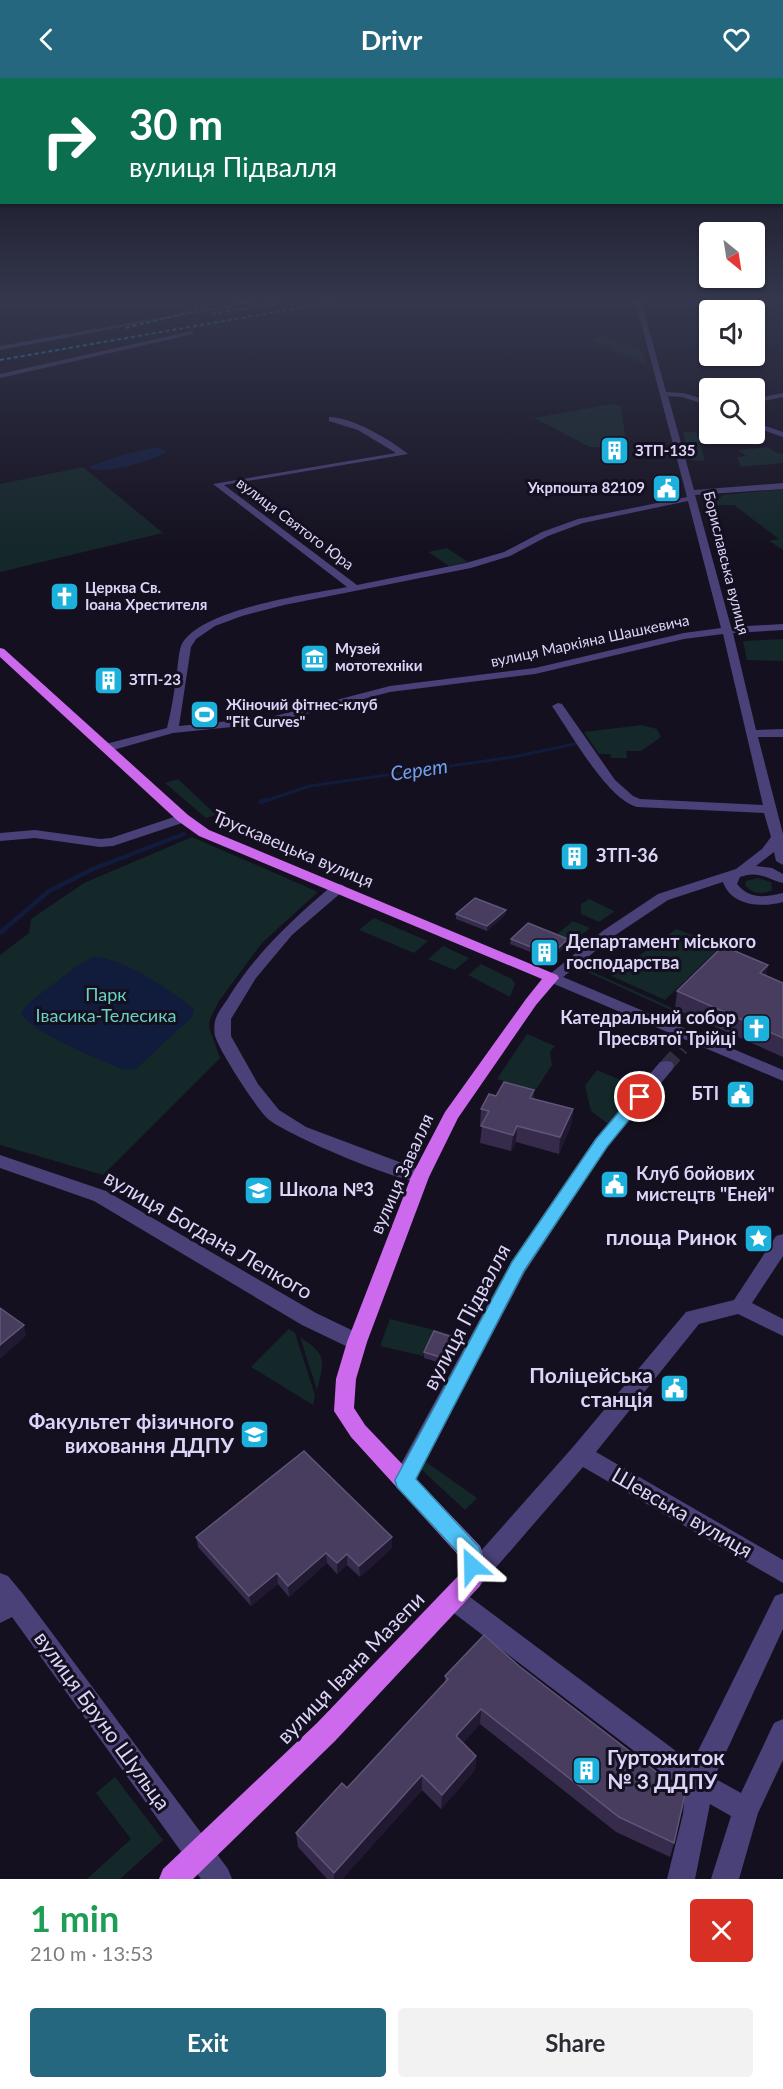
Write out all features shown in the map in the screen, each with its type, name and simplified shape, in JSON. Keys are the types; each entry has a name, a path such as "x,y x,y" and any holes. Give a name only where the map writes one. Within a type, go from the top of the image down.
{"main road":[{"name":"Трускавецька вулиця","path":"1,654 194,826 552,978"},
{"name":"вулиця Завалля","path":"404,1480 358,1431 344,1411 346,1379 357,1342 420,1177 457,1107 531,1002 552,978"},
{"path":"404,1480 472,1554 472,1578"},
{"name":"вулиця Івана Мазепи","path":"173,1879 246,1811 472,1578"}],"street":[{"name":"Бориславська вулиця","path":"660,384 727,630 783,861"},
{"path":"663,394 683,395 699,400"},
{"path":"765,400 783,395"},
{"path":"765,403 783,402"},
{"name":"вулиця Святого Юра","path":"332,419 348,422 363,429 404,454 217,484 355,588"},
{"path":"765,428 783,435"},
{"name":"вулиця Святого Юра","path":"172,730 179,700 186,647 199,631 223,619 256,609 468,567 501,557 545,534 581,521 692,496 783,486"},
{"name":"вулиця Маркіяна Шашкевича","path":"106,748 172,730 271,720 390,689 535,671 684,636 727,630 783,627"},
{"path":"558,706 611,783 620,793 637,803 770,809"},
{"path":"751,734 783,733"},
{"path":"0,837 35,834 100,843 194,826"},
{"path":"778,836 767,852 731,878 730,884 745,897 783,910"},
{"path":"783,879 760,869 738,872 663,897 638,912 552,978 687,1043 783,1076"},
{"path":"338,888 287,932 250,976 223,1019 223,1036 252,1087 273,1114 300,1131 420,1177"},
{"path":"684,890 710,890 767,901 783,897"},
{"name":"вулиця Підвалля","path":"404,1480 524,1257 602,1143 666,1066"},
{"name":"вулиця Богдана Лепкого","path":"0,1161 100,1196 309,1319 357,1342"},
{"path":"783,1241 740,1306 783,1328"},
{"name":"вулиця Івана Мазепи","path":"472,1578 581,1454 693,1318 740,1306"},
{"name":"Шевська вулиця","path":"581,1454 783,1572"},
{"name":"вулиця Бруно Шульца","path":"5,1599 218,1879"},
{"path":"454,1599 699,1784 746,1810"},
{"path":"681,1879 704,1766 783,1604"},
{"path":"724,1879 746,1810 783,1732"}],"green space":[{"path":"613,404 621,406 627,448 590,447 534,418"},
{"path":"683,432 696,432 705,461 690,460"},
{"path":"768,447 783,454 783,463 741,467 737,457 746,456 738,450"},
{"path":"83,467 163,533 0,572 0,484"},
{"path":"783,489 783,550 769,541 779,539 734,505 707,505 724,495"},
{"path":"447,548 468,562 449,566 428,552"},
{"path":"783,639 783,661 747,660 743,641"},
{"path":"642,725 657,729 661,737 641,751 626,751 627,758 611,758 610,754 599,754 584,732"},
{"path":"178,779 216,815 206,818 165,783"},
{"name":"Парк Івасика-Телесика","path":"192,837 318,892 262,943 219,1001 210,1019 209,1027 220,1058 103,1175 0,1145 0,955 29,933 31,919 84,883"},
{"path":"758,878 771,882 772,890 757,893 745,884 746,881"},
{"path":"589,899 615,911 599,922 581,914 581,904"},
{"path":"374,918 428,941 414,953 359,930"},
{"path":"573,921 590,928 573,941 557,934"},
{"path":"676,929 722,945 665,1000 611,976"},
{"path":"443,946 469,958 455,970 428,959"},
{"path":"481,964 512,979 515,984 510,997 468,975"},
{"path":"584,968 688,1015 684,1019 675,1012 583,970"},
{"path":"527,1034 555,1046 550,1052 552,1065 535,1091 497,1079"},
{"path":"597,1070 639,1088 608,1124 591,1111 585,1086"},
{"path":"390,1319 458,1336 455,1343 433,1336 423,1356 380,1346"},
{"path":"289,1329 295,1333 315,1395 313,1405 251,1367"},
{"path":"300,1337 315,1349 322,1359 322,1372 317,1390"},
{"path":"426,1462 477,1498 465,1510 421,1469"},
{"path":"115,1777 163,1840 120,1879 87,1879 131,1839 96,1793"}],"water":[{"path":"157,447 167,452 115,469 95,470 88,467 122,455"},
{"path":"93,957 104,958 131,968 173,993 194,1009 192,1017 136,1069 124,1070 67,1045 37,1029 21,1013 27,1004 81,963"}],"building":[{"path":"475,898 506,910 487,926 456,914"},
{"name":"Департамент міського господарства","path":"528,923 568,939 551,955 511,939"},
{"path":"723,946 768,965 760,973 783,983 783,1038 677,991"},
{"path":"504,1082 534,1090 530,1098 573,1109 560,1137 517,1126 513,1135 481,1126 489,1111 481,1109 489,1094 496,1096"},
{"path":"0,1308 24,1325 0,1345"},
{"path":"434,1331 455,1338 446,1359 424,1352"},
{"path":"304,1451 392,1537 359,1566 347,1554 337,1563 326,1553 288,1586 277,1573 249,1596 196,1537"},
{"path":"484,1635 519,1666 685,1794 674,1843 619,1817 481,1709 456,1736 476,1756 442,1795 422,1775 334,1873 296,1833 342,1783 347,1788 448,1679 445,1676"}],"waterway":[{"name":"Серет","path":"262,802 310,786 513,757 579,743"},
{"name":"Серет","path":"261,802 267,800"},
{"name":"Серет","path":"0,933 49,891 93,869 184,834"}],"tunnel":[{"path":"666,1066 682,1048"}],"place":[{"name":"ЗТП-135","path":"614,451"},
{"name":"Укрпошта 82109","path":"666,488"},
{"name":"Церква Св. Іоана Хрестителя","path":"64,597"},
{"name":"Музей мототехніки","path":"314,658"},
{"name":"ЗТП-23","path":"108,680"},
{"name":"Жіночий фітнес-клуб \"Fit Curves\"","path":"205,714"},
{"name":"ЗТП-36","path":"575,856"},
{"name":"Департамент міського господарства","path":"545,952"},
{"name":"Катедральний собор Пресвятої Трійці","path":"757,1028"},
{"name":"БТІ","path":"740,1094"},
{"name":"Клуб бойових мистецтв \"Еней\"","path":"615,1184"},
{"name":"Школа №3","path":"258,1190"},
{"name":"площа Ринок","path":"758,1238"},
{"name":"Поліцейська станція","path":"674,1388"},
{"name":"Факультет фізичного виховання ДДПУ","path":"255,1434"},
{"name":"Гуртожиток № 3 ДДПУ","path":"586,1770"}],"route":[{"path":"472,1566 472,1554 404,1480 518,1267 602,1143 640,1097"}]}
